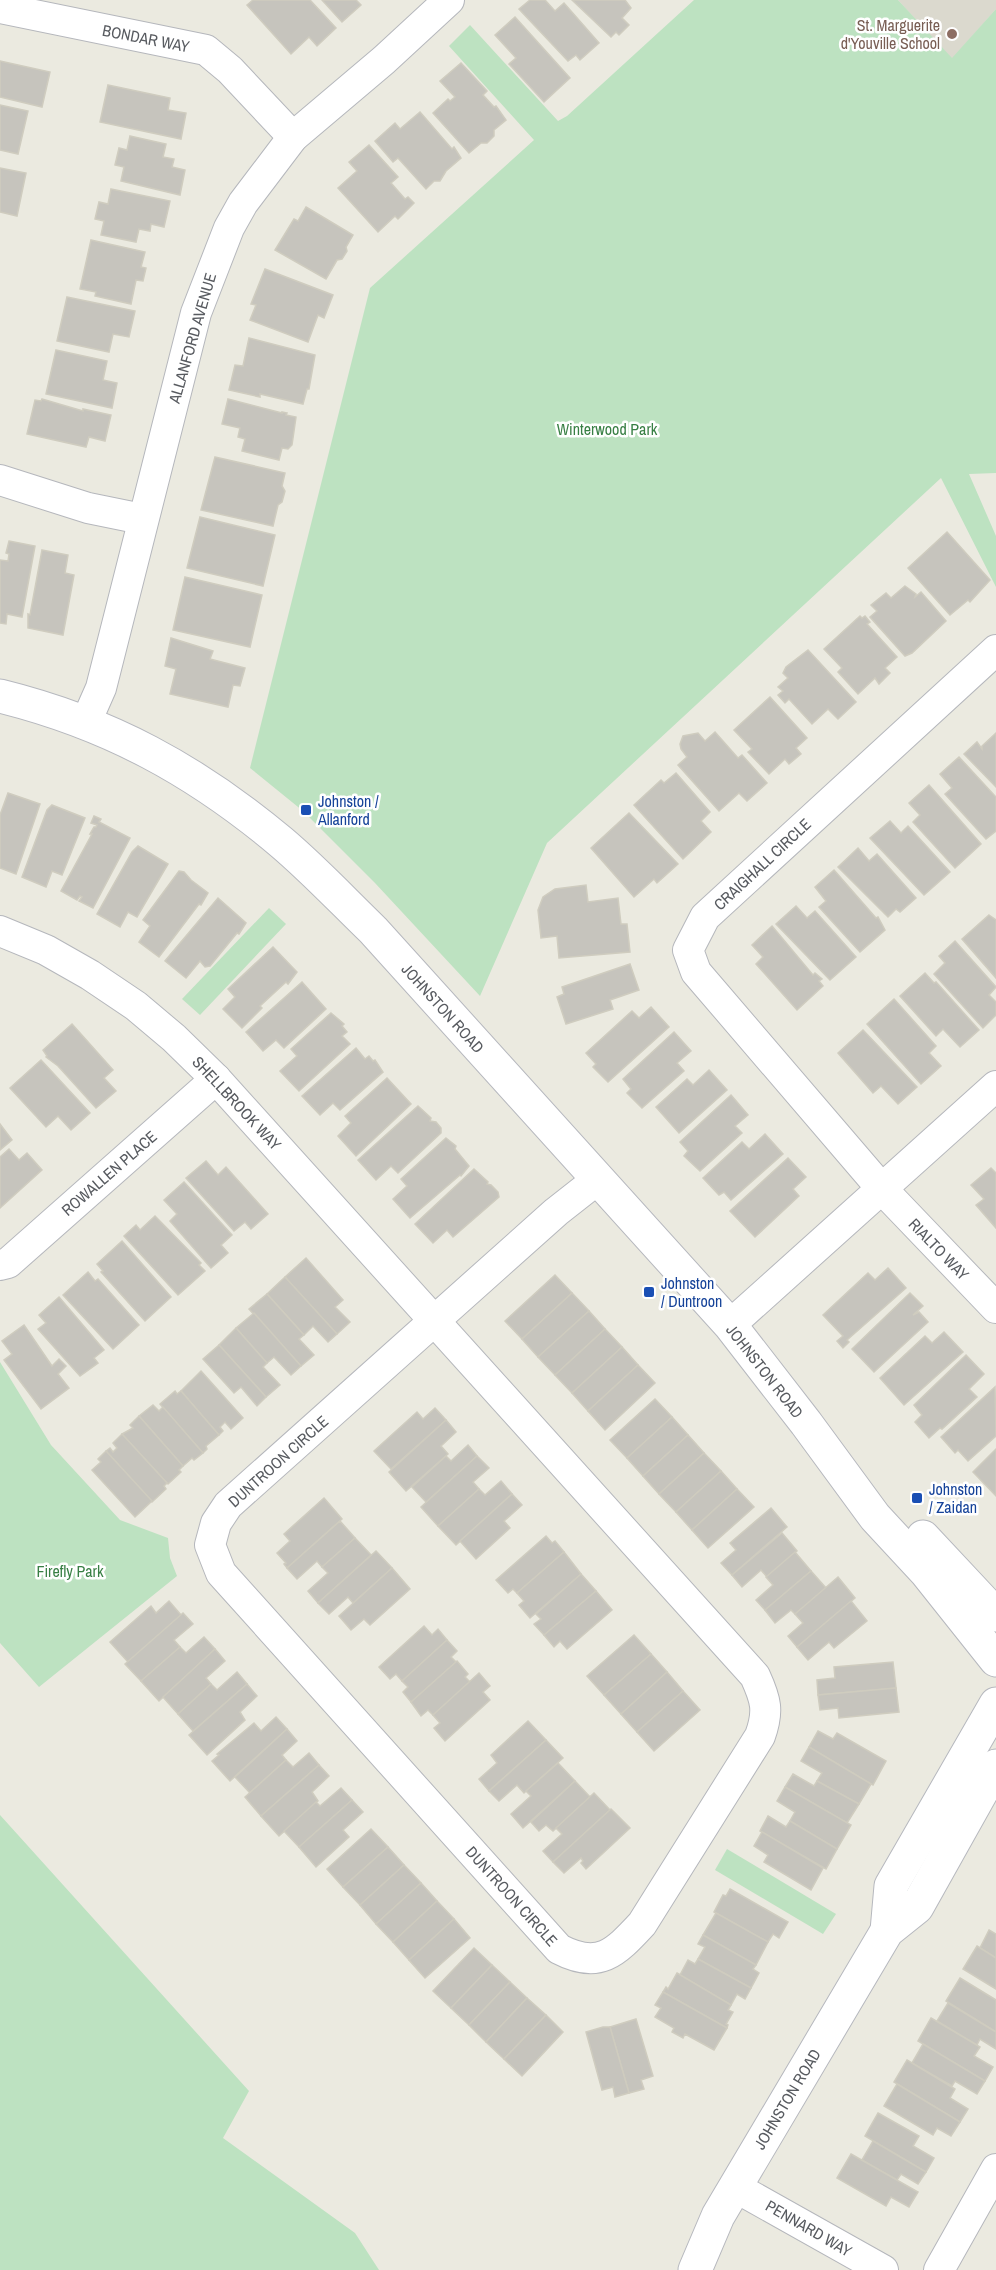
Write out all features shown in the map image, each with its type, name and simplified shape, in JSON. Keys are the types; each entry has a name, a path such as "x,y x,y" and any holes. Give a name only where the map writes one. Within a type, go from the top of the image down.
{"street":[{"name":"ALLANFORD AVENUE","path":"86,722 101,688 196,313 229,228 243,203 293,137 384,60 449,0"},
{"name":"BONDAR WAY","path":"0,8 206,50 230,70 293,137"},
{"path":"0,480 88,508 142,519"},
{"name":"CRAIGHALL CIRCLE","path":"882,1189 696,972 688,950 705,917 996,650"},
{"name":"JOHNSTON ROAD","path":"0,696 86,722 165,759 227,799 282,843 373,930 730,1325 806,1423 875,1518 926,1572 996,1660"},
{"name":"SHELLBROOK WAY","path":"0,931 46,950 90,975 136,1006 174,1038 216,1079 435,1322"},
{"name":"ROWALLEN PLACE","path":"0,1265 8,1263 216,1079"},
{"path":"730,1325 996,1086"},
{"name":"DUNTROON CIRCLE","path":"435,1322 755,1676 765,1697 766,1719 760,1736 642,1924 619,1949 601,1958 575,1957 559,1949 221,1573 210,1545 216,1523 228,1505 556,1212 598,1179"},
{"name":"RIALTO WAY","path":"882,1189 996,1308"},
{"name":"JOHNSTON ROAD","path":"806,1423 890,1502 996,1615"},
{"name":"JOHNSTON ROAD","path":"887,1931 891,1886 996,1704"},
{"name":"JOHNSTON ROAD","path":"695,2270 717,2216 887,1931 917,1907 996,1766"},
{"path":"939,2270 996,2169"},
{"name":"PENNARD WAY","path":"735,2187 883,2270"}],"shaded area":[{"name":"St. Marguerite d'Youville School","path":"898,0 996,0 996,9 952,59"}],"green space":[{"name":"Winterwood Park","path":"694,0 898,0 952,58 996,9 996,473 969,474 996,536 996,587 941,478 547,843 480,996 375,883 303,811 250,768 370,288 534,140 449,46 470,25 558,121 567,116"},
{"path":"269,908 286,924 200,1015 182,999"},
{"name":"Firefly Park","path":"0,1362 51,1445 120,1520 168,1538 170,1558 177,1576 39,1687 0,1643"},
{"path":"0,1815 249,2091 223,2138 355,2233 379,2270 0,2270"},
{"path":"727,1849 836,1914 823,1934 715,1870"}],"building":[{"path":"253,0 310,0 336,28 317,46 309,37 291,54 247,5"},
{"path":"322,0 356,0 361,5 342,22"},
{"path":"530,0 545,0 555,11 564,3 599,43 580,60 576,55 568,61 519,9"},
{"path":"572,0 625,0 631,8 622,18 629,25 619,35 616,32 611,37"},
{"path":"515,17 570,78 544,102 509,64 516,58 495,35"},
{"path":"0,61 50,72 42,107 0,97"},
{"path":"461,63 487,91 483,95 494,107 496,106 506,120 494,130 494,136 487,143 481,143 469,153 433,113 448,99 450,101 455,97 440,81"},
{"path":"108,85 170,98 168,110 186,113 181,139 100,122"},
{"path":"0,105 28,111 18,154 0,150"},
{"path":"420,112 452,149 454,147 461,158 446,171 440,181 434,181 426,189 398,158 393,162 375,141 395,123 400,129"},
{"path":"130,136 166,144 163,157 174,159 172,167 185,170 180,195 121,181 124,167 115,165 119,148 127,150"},
{"path":"369,145 398,177 391,183 405,199 408,197 414,203 398,219 395,216 378,232 338,188 357,171 349,162"},
{"path":"0,168 26,173 17,216 0,212"},
{"path":"111,189 170,201 164,227 151,224 150,231 139,229 136,242 101,235 104,221 95,219 99,202 108,204"},
{"path":"306,207 353,235 346,247 347,251 342,259 337,260 326,279 275,250 294,219 298,221"},
{"path":"91,240 145,252 141,267 146,268 143,281 136,280 131,304 95,296 96,292 80,289"},
{"path":"265,269 333,295 324,318 318,315 308,342 250,320 256,305 251,304"},
{"path":"67,297 135,311 129,337 113,334 109,352 57,341"},
{"path":"249,338 315,355 309,389 307,389 303,404 260,394 260,397 229,390 235,365 243,366"},
{"path":"56,350 107,361 103,380 117,383 112,408 46,394"},
{"path":"42,399 83,411 83,409 111,415 105,441 89,437 86,447 27,434 35,400 41,401"},
{"path":"228,399 296,417 292,445 288,449 282,448 279,460 242,451 245,439 238,437 240,428 222,424"},
{"path":"215,457 285,473 282,486 285,491 282,502 278,505 273,526 201,510"},
{"path":"200,517 275,535 263,586 187,568"},
{"path":"947,532 990,580 970,602 968,600 950,615 908,568"},
{"path":"9,541 35,546 22,617 7,614 6,624 0,623 0,560 8,561 9,554 6,553"},
{"path":"42,550 68,555 65,573 74,575 63,635 28,628 28,614 30,615"},
{"path":"185,577 262,595 250,647 173,630"},
{"path":"905,586 916,594 915,597 921,592 946,621 912,653 905,656 870,617 877,611 871,605 886,593 891,598"},
{"path":"860,616 862,618 865,616 870,622 867,624 897,657 885,668 890,673 879,684 875,678 858,694 838,672 842,668 824,649"},
{"path":"171,638 213,651 210,659 245,668 240,686 233,685 228,707 170,694 176,669 165,666"},
{"path":"808,650 856,702 838,719 828,709 812,724 789,699 785,703 778,695 783,691 778,687 788,678 783,673 786,667"},
{"path":"770,697 807,738 796,748 801,754 789,764 785,759 769,774 748,752 752,749 734,730"},
{"path":"715,732 738,758 742,755 767,783 747,801 739,793 719,811 678,765 687,757 680,744 683,736 698,733 705,741"},
{"path":"996,733 996,787 964,754 977,742 982,749 982,746"},
{"path":"959,757 996,797 996,831 986,839 945,794 952,788 940,774"},
{"path":"676,773 710,812 701,821 711,832 683,859 634,805 661,780 664,783"},
{"path":"929,785 981,844 955,868 913,822 920,815 909,803"},
{"path":"8,793 40,804 16,874 0,868 0,815"},
{"path":"52,805 85,818 62,875 52,871 46,887 22,877 47,810"},
{"path":"629,813 678,864 657,883 654,879 634,897 591,848"},
{"path":"94,816 101,819 99,822 130,838 93,908 79,901 82,897 80,896 77,900 61,891 92,834 90,834 97,825 91,823"},
{"path":"890,821 901,833 908,826 950,872 924,895 870,838"},
{"path":"138,846 168,864 137,917 128,912 120,927 97,914 132,852"},
{"path":"858,848 869,861 877,854 916,898 900,912 896,909 888,917 838,867"},
{"path":"834,870 876,918 878,917 885,930 860,952 819,907 826,901 815,887"},
{"path":"179,871 184,872 208,893 159,957 139,942 150,926 143,920"},
{"path":"586,885 588,902 618,898 621,924 627,924 630,952 559,958 557,936 541,938 538,910 543,897 555,889"},
{"path":"218,898 246,923 210,966 205,967 200,961 186,978 165,961"},
{"path":"796,906 807,918 815,911 856,957 830,980 776,924"},
{"path":"989,915 996,920 996,978 962,939"},
{"path":"772,926 813,975 815,973 822,979 819,981 823,986 797,1010 756,964 763,957 752,945"},
{"path":"955,941 996,987 989,995 996,1002 996,1015 983,1028 934,974 945,963 939,956"},
{"path":"273,947 297,972 288,984 286,982 260,1006 262,1008 242,1028 223,1009 235,997 228,989"},
{"path":"630,964 639,990 610,1000 613,1009 566,1024 557,997 564,994 562,987"},
{"path":"925,973 979,1030 960,1047 943,1029 936,1036 900,996"},
{"path":"302,982 326,1009 284,1048 276,1040 263,1051 246,1032"},
{"path":"894,999 936,1046 929,1053 941,1066 921,1084 867,1024"},
{"path":"651,1007 669,1027 608,1082 593,1067 596,1064 586,1053 632,1011 639,1018"},
{"path":"331,1013 344,1024 342,1026 347,1032 342,1036 350,1044 299,1091 280,1071 297,1056 291,1049"},
{"path":"72,1024 113,1070 104,1078 116,1091 96,1108 58,1066 46,1057 43,1050"},
{"path":"863,1030 917,1087 898,1104 881,1086 873,1093 838,1053"},
{"path":"674,1032 691,1051 677,1063 684,1071 642,1108 627,1093 631,1089 623,1079"},
{"path":"356,1048 365,1059 369,1056 373,1061 375,1060 383,1072 340,1110 333,1103 320,1115 302,1096"},
{"path":"41,1060 90,1113 71,1130 58,1116 46,1127 10,1088"},
{"path":"709,1070 727,1090 679,1133 656,1107 687,1079 693,1085"},
{"path":"387,1078 411,1104 356,1156 338,1136 351,1123 345,1116"},
{"path":"731,1095 748,1115 735,1126 742,1133 700,1171 684,1156 688,1151 680,1142"},
{"path":"418,1106 431,1118 430,1121 436,1122 441,1128 441,1133 398,1173 391,1166 376,1180 358,1160"},
{"path":"0,1124 12,1140 0,1150"},
{"path":"765,1134 783,1154 731,1200 724,1192 719,1195 703,1178 742,1142 749,1149"},
{"path":"446,1138 456,1146 455,1149 469,1166 461,1176 410,1218 393,1199 407,1186 401,1179"},
{"path":"9,1149 19,1160 27,1153 42,1170 0,1208 0,1157"},
{"path":"788,1158 806,1177 793,1189 799,1196 755,1237 730,1211"},
{"path":"206,1161 218,1175 226,1167 268,1214 251,1229 245,1222 234,1231 186,1178"},
{"path":"991,1168 996,1173 996,1228 976,1205 984,1199 971,1185"},
{"path":"474,1169 488,1182 487,1184 498,1192 499,1197 453,1237 447,1230 433,1243 415,1224"},
{"path":"184,1182 232,1235 221,1245 228,1253 211,1268 170,1221 177,1214 164,1200"},
{"path":"155,1216 201,1263 199,1265 205,1271 178,1295 124,1236 136,1225 140,1230"},
{"path":"122,1241 171,1297 145,1321 101,1272 103,1271 97,1264"},
{"path":"306,1258 343,1300 335,1307 350,1322 337,1334 285,1277"},
{"path":"888,1268 906,1288 847,1340 849,1342 843,1348 837,1341 843,1336 823,1315 868,1273 875,1280"},
{"path":"88,1272 95,1281 98,1279 139,1325 113,1349 63,1295"},
{"path":"555,1275 572,1293 522,1339 505,1321"},
{"path":"285,1277 337,1334 328,1342 313,1326 304,1335 267,1294"},
{"path":"572,1293 589,1311 538,1357 522,1339"},
{"path":"910,1293 923,1306 913,1315 919,1312 928,1322 874,1372 852,1349"},
{"path":"267,1294 304,1335 299,1339 314,1355 301,1366 249,1309"},
{"path":"59,1297 104,1350 94,1358 98,1363 80,1376 38,1329 46,1323 39,1315"},
{"path":"589,1311 605,1329 555,1375 538,1357"},
{"path":"254,1313 301,1366 291,1375 274,1357 267,1363 236,1328"},
{"path":"24,1325 52,1366 59,1359 66,1366 58,1374 69,1388 41,1409 4,1360 12,1354 2,1341"},
{"path":"236,1328 267,1363 263,1367 280,1385 266,1397 219,1345"},
{"path":"605,1329 622,1347 572,1393 555,1375"},
{"path":"944,1332 963,1352 904,1405 880,1378 925,1336 932,1343"},
{"path":"219,1345 266,1397 257,1406 241,1387 234,1393 203,1359"},
{"path":"622,1347 638,1365 588,1411 572,1393"},
{"path":"966,1355 984,1374 969,1389 977,1397 929,1438 915,1422 922,1415 914,1405"},
{"path":"638,1365 655,1383 605,1430 588,1411"},
{"path":"201,1371 243,1418 231,1429 225,1422 220,1427 223,1431 219,1435 181,1391"},
{"path":"995,1387 996,1436 968,1461 958,1450 955,1453 941,1437"},
{"path":"175,1391 177,1394 181,1391 219,1435 206,1446 207,1449 203,1453 160,1404"},
{"path":"655,1399 672,1417 627,1458 610,1440"},
{"path":"153,1405 159,1411 163,1407 203,1453 194,1460 192,1458 183,1466 139,1416"},
{"path":"435,1408 446,1420 391,1469 374,1451 417,1412 423,1419"},
{"path":"139,1416 183,1466 179,1470 181,1472 168,1484 122,1434 133,1428 130,1425"},
{"path":"672,1417 688,1435 643,1476 627,1458"},
{"path":"446,1420 456,1432 441,1446 448,1454 406,1491 389,1472"},
{"path":"122,1434 167,1483 164,1486 166,1489 152,1502 106,1451 110,1448 113,1452 117,1448 113,1443"},
{"path":"688,1435 704,1453 659,1494 643,1476"},
{"path":"468,1445 477,1456 426,1502 412,1487 446,1456 451,1461"},
{"path":"996,1449 996,1496 973,1472"},
{"path":"106,1451 152,1501 135,1517 92,1470 101,1462 98,1459"},
{"path":"704,1453 721,1471 676,1512 659,1494"},
{"path":"477,1456 489,1468 473,1482 479,1489 438,1526 421,1507"},
{"path":"721,1471 737,1489 692,1530 676,1512"},
{"path":"501,1481 512,1494 456,1545 438,1526 479,1489 485,1495"},
{"path":"737,1489 754,1507 708,1548 692,1530"},
{"path":"512,1494 522,1505 504,1521 510,1528 476,1559 460,1541"},
{"path":"324,1498 342,1519 287,1568 284,1564 286,1563 277,1553 290,1541 284,1534"},
{"path":"771,1508 787,1527 732,1575 721,1563 736,1550 730,1543"},
{"path":"340,1521 355,1538 322,1567 317,1561 297,1579 287,1568"},
{"path":"782,1533 797,1551 767,1577 761,1570 742,1587 732,1575"},
{"path":"546,1536 552,1543 555,1541 564,1552 517,1593 513,1589 508,1593 496,1580"},
{"path":"355,1538 371,1555 318,1603 308,1591 328,1573 322,1567"},
{"path":"376,1551 392,1568 353,1603 348,1597 329,1614 318,1603"},
{"path":"564,1552 581,1574 530,1618 519,1605 524,1601 517,1593"},
{"path":"795,1552 811,1571 765,1610 756,1600 773,1585 766,1577"},
{"path":"392,1568 410,1589 370,1625 364,1619 351,1630 339,1616"},
{"path":"811,1571 826,1588 795,1614 791,1610 775,1623 765,1610"},
{"path":"581,1574 596,1591 544,1635 534,1624 541,1619 536,1614"},
{"path":"838,1577 855,1598 797,1647 788,1636 803,1623 795,1614"},
{"path":"596,1591 612,1610 567,1649 560,1641 554,1647 544,1635"},
{"path":"169,1601 181,1615 128,1662 110,1642 151,1606 156,1613"},
{"path":"851,1601 867,1621 834,1648 829,1642 808,1660 797,1647"},
{"path":"183,1613 193,1624 174,1640 180,1647 141,1681 125,1664"},
{"path":"424,1626 432,1635 438,1629 447,1640 402,1681 396,1674 390,1679 379,1667"},
{"path":"634,1635 651,1654 604,1695 587,1676"},
{"path":"204,1637 215,1649 159,1701 141,1681 180,1647 186,1653"},
{"path":"447,1640 457,1651 451,1657 456,1662 411,1702 403,1692 408,1687 402,1681"},
{"path":"215,1649 225,1661 206,1678 211,1684 178,1714 163,1697"},
{"path":"651,1654 667,1672 621,1714 604,1695"},
{"path":"457,1661 468,1674 465,1677 470,1682 433,1715 428,1710 421,1716 411,1702"},
{"path":"893,1662 896,1688 818,1695 817,1680 835,1678 834,1667"},
{"path":"237,1672 247,1684 193,1731 178,1714 211,1684 217,1690"},
{"path":"667,1672 683,1691 637,1732 621,1714"},
{"path":"479,1673 490,1686 483,1692 490,1700 445,1741 434,1728 440,1723 433,1715"},
{"path":"247,1684 257,1696 240,1712 245,1720 207,1755 189,1735"},
{"path":"896,1688 899,1712 839,1718 838,1708 820,1710 818,1695"},
{"path":"683,1691 700,1710 654,1751 637,1732"},
{"path":"276,1717 287,1729 230,1781 212,1761 219,1755 217,1754 254,1723 261,1731"},
{"path":"528,1721 546,1740 489,1791 479,1779 497,1763 491,1755"},
{"path":"287,1729 297,1741 282,1755 286,1760 250,1793 235,1777"},
{"path":"818,1731 833,1739 837,1733 886,1761 873,1785 809,1747"},
{"path":"546,1740 563,1758 524,1793 517,1785 499,1801 489,1791"},
{"path":"809,1747 871,1784 859,1804 817,1781 822,1773 801,1761"},
{"path":"309,1753 319,1765 261,1816 245,1797 286,1760 293,1767"},
{"path":"558,1763 575,1781 523,1828 511,1814 531,1796 526,1791"},
{"path":"319,1765 329,1776 312,1792 318,1801 279,1836 261,1816"},
{"path":"793,1774 814,1786 817,1781 859,1804 847,1823 785,1787"},
{"path":"575,1781 590,1797 553,1831 546,1825 539,1831 531,1822"},
{"path":"785,1787 851,1825 837,1849 790,1821 795,1812 777,1801"},
{"path":"341,1788 352,1800 299,1847 284,1831 316,1802 320,1806"},
{"path":"594,1793 610,1810 553,1862 543,1851 562,1834 556,1828"},
{"path":"352,1800 363,1812 343,1830 349,1837 316,1867 299,1847"},
{"path":"611,1809 630,1828 586,1869 581,1863 583,1861 581,1858 564,1873 553,1862"},
{"path":"768,1816 786,1827 790,1821 837,1849 826,1869 760,1831"},
{"path":"371,1829 388,1847 343,1887 327,1869"},
{"path":"762,1832 823,1868 811,1890 764,1862 768,1855 754,1846"},
{"path":"388,1847 404,1865 360,1905 343,1887"},
{"path":"404,1865 421,1883 376,1924 360,1905"},
{"path":"421,1883 437,1901 393,1942 376,1924"},
{"path":"730,1889 788,1922 779,1938 773,1934 768,1942 714,1912 723,1895 726,1896"},
{"path":"437,1901 454,1919 409,1960 393,1942"},
{"path":"716,1913 768,1942 756,1965 703,1935"},
{"path":"454,1919 470,1938 425,1978 409,1960"},
{"path":"989,1930 996,1934 996,1958 980,1948"},
{"path":"703,1935 756,1965 753,1969 759,1973 751,1988 698,1959 705,1947 698,1944"},
{"path":"977,1946 996,1958 996,1989 963,1969"},
{"path":"474,1948 492,1965 451,2008 433,1991"},
{"path":"698,1959 751,1988 745,1999 737,1994 731,2005 680,1975 688,1960 695,1964"},
{"path":"492,1965 510,1982 469,2025 451,2008"},
{"path":"677,1973 731,2005 728,2010 733,2012 726,2024 727,2028 663,1992 666,1987 668,1989"},
{"path":"960,1978 996,2000 996,2032 946,2001"},
{"path":"510,1982 527,1998 486,2042 469,2025"},
{"path":"663,1992 727,2028 714,2050 685,2034 683,2038 672,2032 674,2028 655,2017 661,2008 655,2005"},
{"path":"527,1998 546,2015 504,2059 486,2042"},
{"path":"948,2003 996,2032 996,2049 980,2039 977,2045 937,2021"},
{"path":"546,2015 563,2032 522,2076 504,2059"},
{"path":"931,2018 980,2047 974,2056 993,2067 985,2081 918,2041"},
{"path":"636,2019 653,2076 641,2080 644,2089 629,2093 610,2027"},
{"path":"610,2027 629,2093 615,2097 613,2087 602,2090 586,2032"},
{"path":"923,2044 985,2081 977,2094 955,2081 952,2086 912,2063"},
{"path":"907,2060 955,2089 950,2098 968,2109 960,2122 894,2082"},
{"path":"897,2084 960,2122 951,2136 937,2128 933,2135 884,2106"},
{"path":"878,2113 919,2136 913,2146 934,2158 926,2172 865,2136"},
{"path":"873,2141 926,2172 918,2184 901,2174 897,2180 862,2160"},
{"path":"851,2154 918,2192 909,2207 891,2197 886,2206 837,2178"}],"place":[{"name":"St. Marguerite d'Youville School","path":"952,34"},
{"name":"Johnston / Allanford","path":"306,810"},
{"name":"Johnston / Duntroon","path":"649,1292"},
{"name":"Johnston / Zaidan","path":"917,1498"}]}
